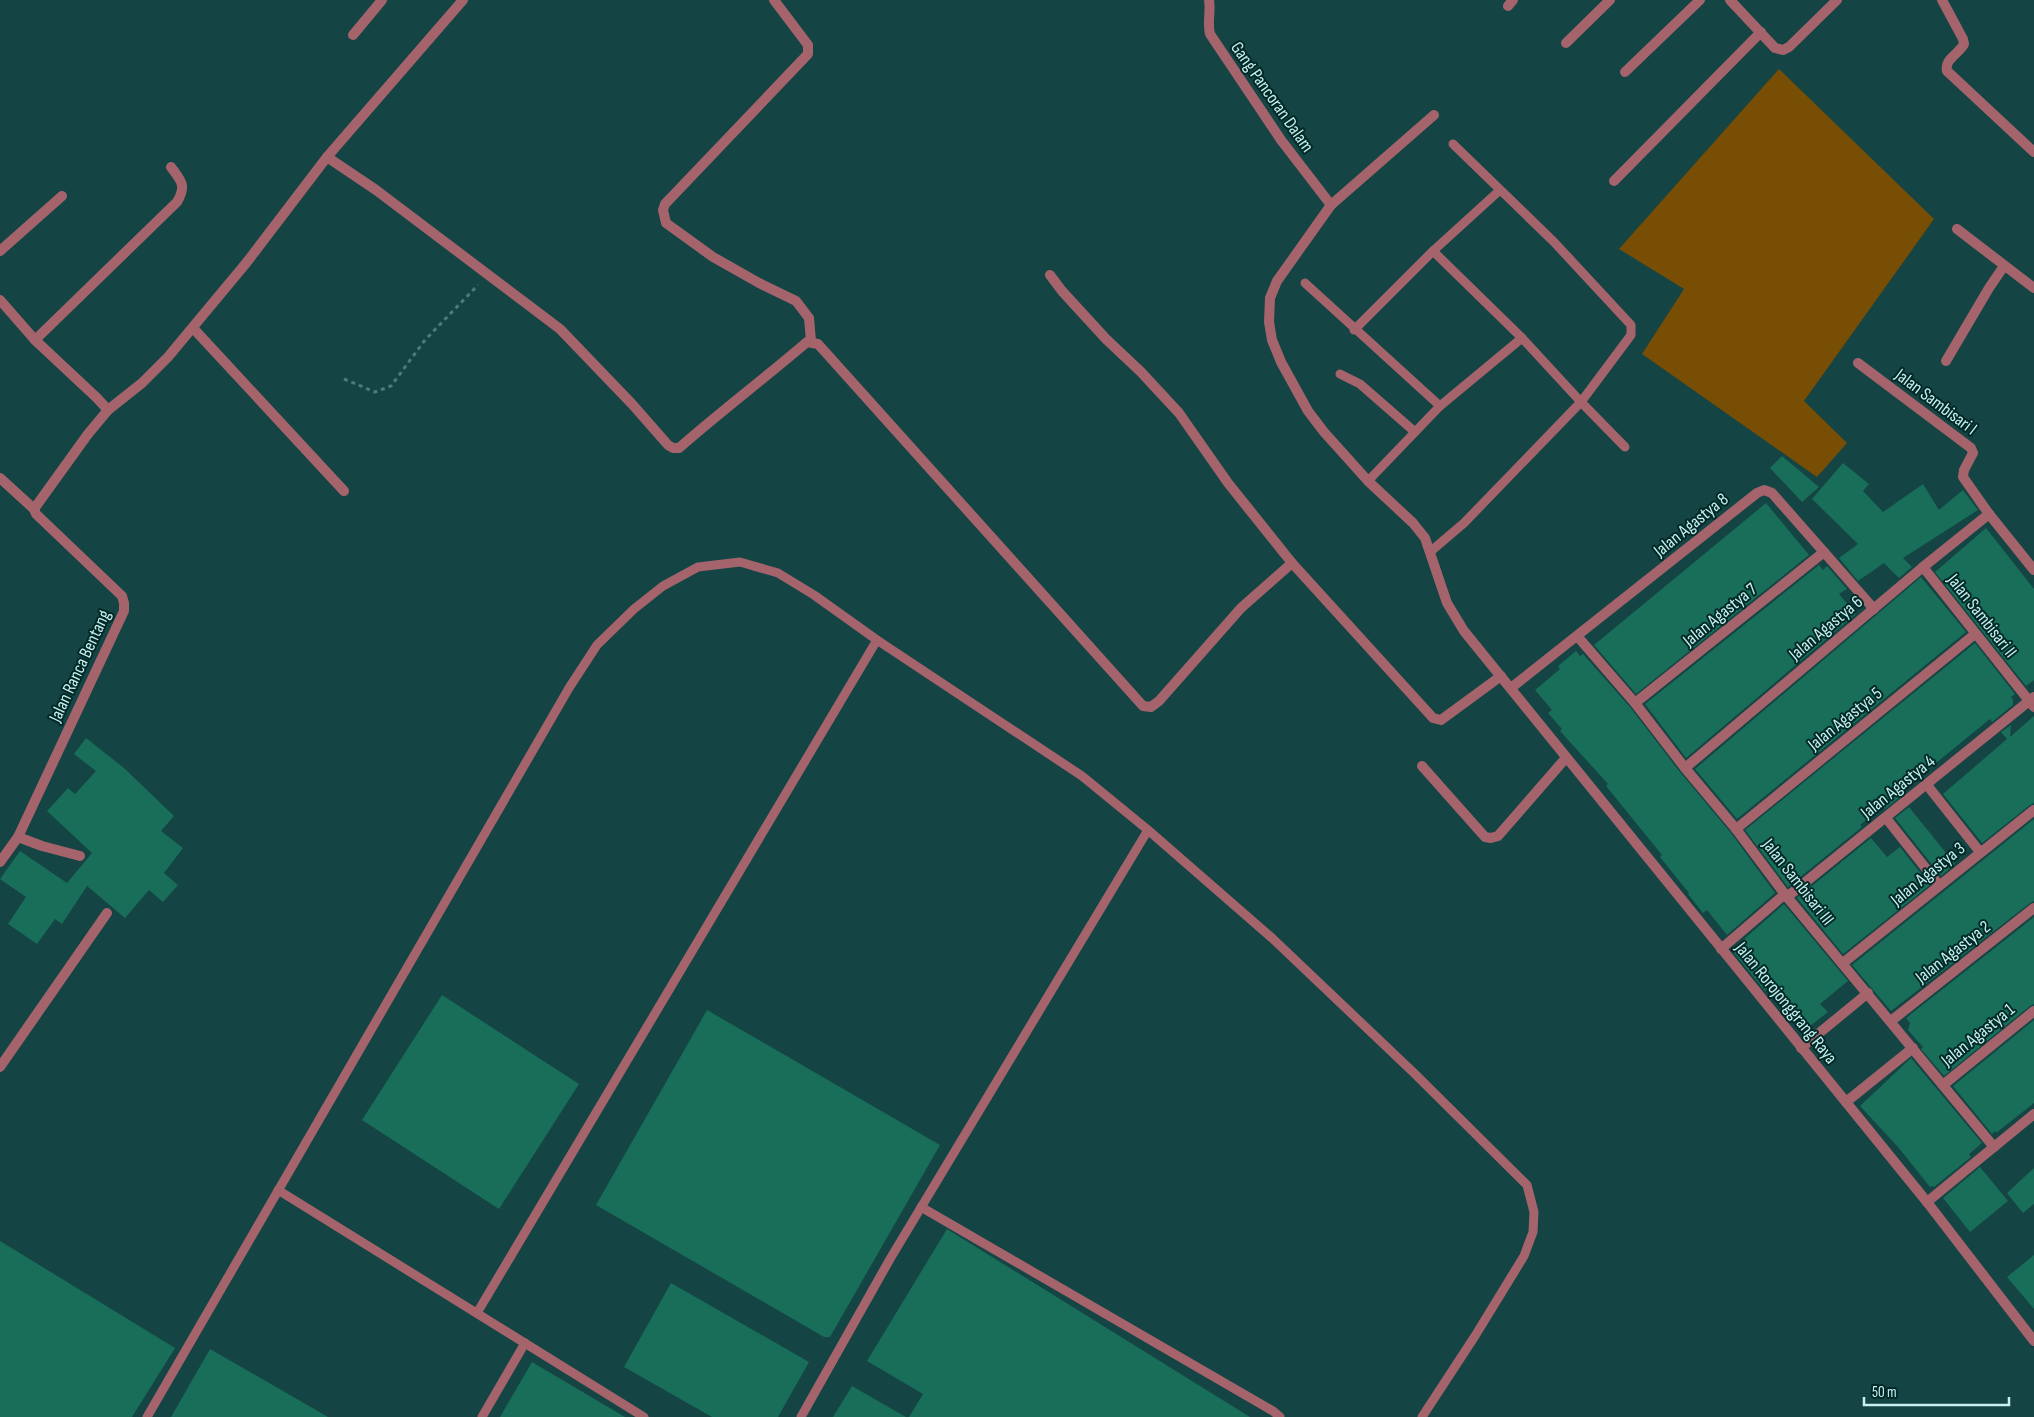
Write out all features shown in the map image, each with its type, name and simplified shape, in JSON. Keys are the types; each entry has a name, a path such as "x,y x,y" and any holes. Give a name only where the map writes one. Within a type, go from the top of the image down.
{"street":[{"path":"353,35 382,0"},
{"path":"34,509 88,434 108,410 142,383 168,358 247,262 327,157 463,0"},
{"path":"774,0 808,44 808,54 665,204 663,210 666,223 714,257 759,283 796,301 809,318 811,341"},
{"name":"Gang Pancoran Dalam","path":"1209,0 1211,9 1207,25 1210,34 1281,140 1331,205"},
{"path":"1566,43 1610,0"},
{"path":"1625,72 1700,0"},
{"path":"1730,0 1775,48 1783,50 1789,47 1837,0"},
{"path":"1942,0 1964,44 1948,62 1946,66 1947,72 2034,152"},
{"path":"1614,181 1761,32"},
{"name":"Jalan Rorojonggrang Raya","path":"1434,115 1331,205 1277,281 1270,298 1269,322 1272,340 1280,362 1308,411 1324,432 1368,481 1413,523 1425,538 1453,615 1464,631 1927,1202 2034,1340"},
{"path":"327,157 376,190 560,329 632,404 668,445 673,448 679,448 807,342 811,341 818,344 1143,706 1151,707 1159,701 1241,608 1292,563"},
{"path":"35,340 178,202 182,194 183,185 170,167"},
{"path":"0,251 62,196"},
{"path":"1957,229 2034,288"},
{"path":"1946,362 2004,266"},
{"path":"1050,274 1062,291 1106,339 1141,372 1179,413 1228,483 1292,563 1433,718 1441,720 1501,676"},
{"path":"0,300 35,340 108,410"},
{"path":"193,328 344,491"},
{"name":"Jalan Sambisari I","path":"1858,363 1971,448 1973,453 1964,470 1963,478 2034,570"},
{"name":"Jalan Ranca Bentang","path":"0,478 122,596 124,603 124,611 18,836 0,862"},
{"name":"Jalan Agastya 8","path":"1511,688 1578,637 1757,492 1764,490 1772,493 1874,610"},
{"name":"Jalan Agastya 6","path":"1685,768 1923,567 1989,514"},
{"name":"Jalan Agastya 7","path":"1635,703 1824,552"},
{"name":"Jalan Sambisari II","path":"1923,567 2032,702"},
{"name":"Jalan Agastya 5","path":"1736,828 1976,634"},
{"name":"Jalan Sambisari III","path":"1578,637 1635,703 1685,768 1736,828 1786,896 1994,1147"},
{"name":"Jalan Agastya 4","path":"1720,949 2032,702"},
{"path":"1422,766 1485,837 1491,838 1498,836 1566,759"},
{"path":"1927,785 1980,852"},
{"name":"Jalan Agastya 3","path":"1843,963 2034,810"},
{"path":"1886,818 1939,885"},
{"path":"18,836 42,846 80,856"},
{"name":"Jalan Agastya 2","path":"1891,1021 2034,908"},
{"path":"0,1067 107,913"},
{"path":"1801,1048 1868,993"},
{"name":"Jalan Agastya 1","path":"1943,1085 2034,1011"},
{"path":"1846,1102 1913,1048"},
{"path":"1927,1202 2034,1114"}],"lane":[{"path":"1430,552 1464,524 1581,402 1631,335 1631,325 1554,242 1453,144"},
{"path":"1354,330 1433,251 1500,190"},
{"path":"1433,251 1522,338 1625,447"},
{"path":"1305,283 1354,330 1440,406"},
{"path":"1368,481 1440,406 1522,338"},
{"path":"1340,374 1360,384 1415,432"},
{"path":"147,1417 569,688 597,646 634,609 663,586 698,567 740,562 778,573 814,595 876,640 1082,776 1148,830 1272,938 1527,1185 1534,1212 1533,1232 1524,1256 1476,1336 1422,1417"},
{"path":"477,1313 876,640"},
{"path":"801,1417 921,1207 1148,830"},
{"path":"278,1190 644,1417"},
{"path":"921,1207 1273,1411 1280,1417"},
{"path":"482,1417 525,1343"}],"path":[{"path":"344,379 375,392 391,386 426,340 489,274"}],"shaded area":[{"path":"1779,69 1934,219 1804,401 1847,443 1817,477 1642,354 1684,289 1619,249"}],"building":[{"path":"1782,456 1819,487 1802,502 1770,468"},
{"path":"1843,463 1869,484 1863,491 1883,512 1923,484 1939,510 1963,490 1978,510 1903,558 1912,567 1899,578 1884,563 1858,581 1839,558 1858,544 1812,499"},
{"path":"1766,503 1809,555 1636,694 1594,645"},
{"path":"1986,528 2034,589 2034,680 2026,686 1935,572"},
{"path":"1819,565 1823,570 1827,566 1847,589 1839,594 1856,614 1686,758 1645,704"},
{"path":"1921,577 1966,632 1737,819 1695,769"},
{"path":"1975,643 2015,694 2011,697 2013,705 1992,722 1990,719 1898,794 1900,797 1885,809 1883,806 1860,825 1862,827 1788,887 1745,830"},
{"path":"1576,651 1580,656 1583,654 1630,707 1680,772 1731,833 1775,893 1727,935 1707,910 1703,913 1660,857 1662,855 1606,786 1608,784 1560,731 1562,729 1548,713 1552,710 1535,690 1560,669 1558,666"},
{"path":"2034,716 2034,803 1982,843 1943,794 2007,739 2001,732 2011,725 2010,737"},
{"path":"86,738 124,768 174,816 161,831 183,848 164,873 178,885 163,902 149,890 125,918 87,886 62,924 55,919 37,944 8,924 26,897 0,879 20,851 67,883 92,853 47,811 68,788 75,794 96,771 74,754"},
{"path":"1909,807 1955,864 1941,876 1895,818"},
{"path":"2034,819 2034,901 1891,1011 1852,965"},
{"path":"1871,838 1887,857 1900,847 1930,885 1843,954 1797,898"},
{"path":"1784,904 1848,981 1820,1004 1828,1012 1805,1030 1769,987 1765,991 1734,953 1738,949 1736,946"},
{"path":"2034,917 2034,1004 1944,1076 1908,1030 1910,1023 1906,1018"},
{"path":"442,995 579,1084 499,1209 362,1120"},
{"path":"707,1010 940,1145 830,1337 824,1337 596,1205"},
{"path":"2034,1020 2034,1103 1996,1133 1995,1131 1992,1134 1953,1086"},
{"path":"1911,1058 1982,1143 1969,1154 1971,1157 1934,1187 1930,1187 1898,1147 1860,1106"},
{"path":"1980,1167 2008,1201 1970,1232 1943,1198"},
{"path":"2034,1168 2034,1204 2023,1213 2007,1193"},
{"path":"947,1229 1250,1417 909,1417 923,1394 867,1361"},
{"path":"0,1241 175,1348 132,1417 0,1417"},
{"path":"2034,1255 2034,1309 2007,1277"},
{"path":"671,1283 809,1362 778,1417 712,1417 624,1367"},
{"path":"210,1349 328,1417 171,1417"},
{"path":"532,1362 625,1417 500,1417"},
{"path":"852,1386 906,1417 833,1417"}]}
